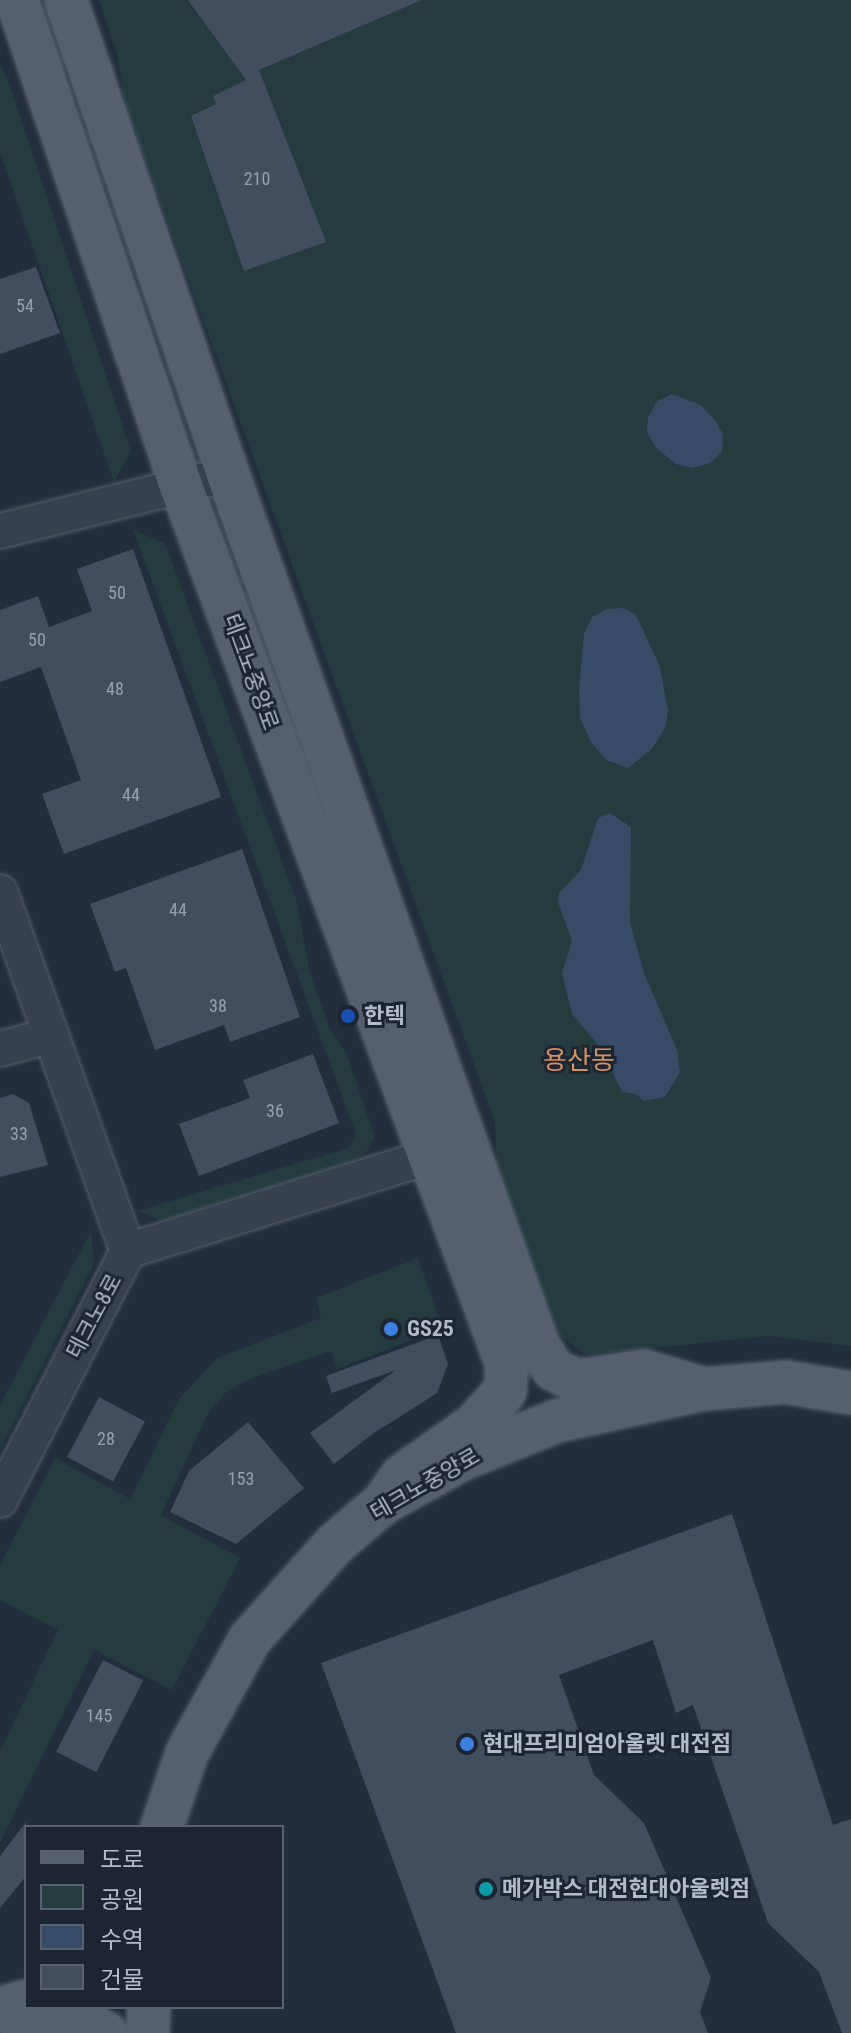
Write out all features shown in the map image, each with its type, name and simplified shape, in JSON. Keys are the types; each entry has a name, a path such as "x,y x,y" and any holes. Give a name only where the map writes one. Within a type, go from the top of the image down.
{"main road":[{"name":"테크노중앙로","path":"17,0 181,486 431,1156 515,1334"},
{"name":"테크노중앙로","path":"66,0 515,1334"},
{"path":"383,1503 402,1476 474,1425 505,1391 507,1365 515,1334 553,1369 577,1381 644,1371 704,1389"},
{"name":"테크노중앙로","path":"162,1825 187,1753 250,1639 335,1544 383,1503 462,1459 557,1421 704,1389 785,1382 851,1393"},
{"path":"0,2009 24,2002"},
{"path":"148,2033 149,2009"},
{"path":"22,2033 66,2024 88,2024 106,2033"}],"street":[{"path":"0,531 228,474"},
{"name":"테크노8로","path":"0,892 128,1251 0,1500"},
{"path":"0,1049 49,1036"},
{"path":"128,1251 431,1156"}],"green space":[{"path":"99,0 851,0 851,1346 768,1336 586,1355 556,1333 497,1187 495,1122 125,105 117,54"},
{"path":"0,64 9,82 131,451 114,482 0,152"},
{"path":"133,530 165,543 297,902 309,970 329,1027 347,1055 375,1137 362,1159 162,1221 137,1211 348,1148 356,1134"},
{"path":"91,1231 94,1264 0,1450 0,1405"},
{"path":"418,1258 442,1328 337,1369 331,1351 247,1380 224,1394 207,1415 161,1515 240,1558 172,1690 94,1650 0,1843 0,1751 58,1630 0,1600 0,1565 55,1458 130,1499 179,1399 217,1358 321,1318 316,1298"}],"water":[{"path":"672,394 701,405 716,421 723,435 722,452 710,463 693,468 676,464 656,448 647,432 648,418 657,401"},
{"path":"623,608 636,615 660,667 668,711 666,726 652,749 628,768 607,760 592,744 580,718 579,690 584,634 592,617 607,609"},
{"path":"610,813 631,827 630,922 644,973 677,1050 680,1072 665,1097 644,1101 636,1094 622,1092 600,1047 572,1014 562,973 572,941 558,902 559,893 581,870 598,818"}],"building":[{"path":"188,0 422,0 259,70 326,242 244,271 191,116 216,104 213,96 246,80"},
{"path":"36,267 60,333 0,354 0,279"},
{"path":"133,549 221,797 64,854 42,794 81,780 41,667 0,682 0,610 38,596 49,627 92,611 77,569"},
{"path":"242,849 300,1017 230,1042 224,1025 155,1050 126,968 115,972 90,904"},
{"path":"313,1054 339,1123 199,1176 179,1124 250,1098 243,1080"},
{"path":"13,1094 29,1103 48,1165 0,1177 0,1098"},
{"path":"438,1335 448,1364 437,1393 371,1435 334,1464 310,1433 396,1370 332,1393 326,1376"},
{"path":"99,1397 145,1421 113,1481 67,1457"},
{"path":"248,1422 304,1488 236,1544 170,1512 189,1471"},
{"name":"현대프리미엄아울렛 대전점","path":"732,1514 833,1825 851,1819 851,2033 842,2033 819,1972 768,1923 693,1705 676,1713 653,1640 559,1675 594,1775 644,1823 711,1978 700,2012 708,2033 456,2033 321,1663"},
{"path":"103,1660 143,1680 96,1772 56,1752"},
{"path":"26,1822 24,1878 0,1908 0,1856"}],"place":[{"name":"한텍","path":"348,1016"},
{"name":"GS25","path":"391,1329"},
{"name":"현대프리미엄아울렛 대전점","path":"467,1744"},
{"name":"메가박스 대전현대아울렛점","path":"486,1889"}],"district":[{"name":"용산동","path":"579,1061"}]}
